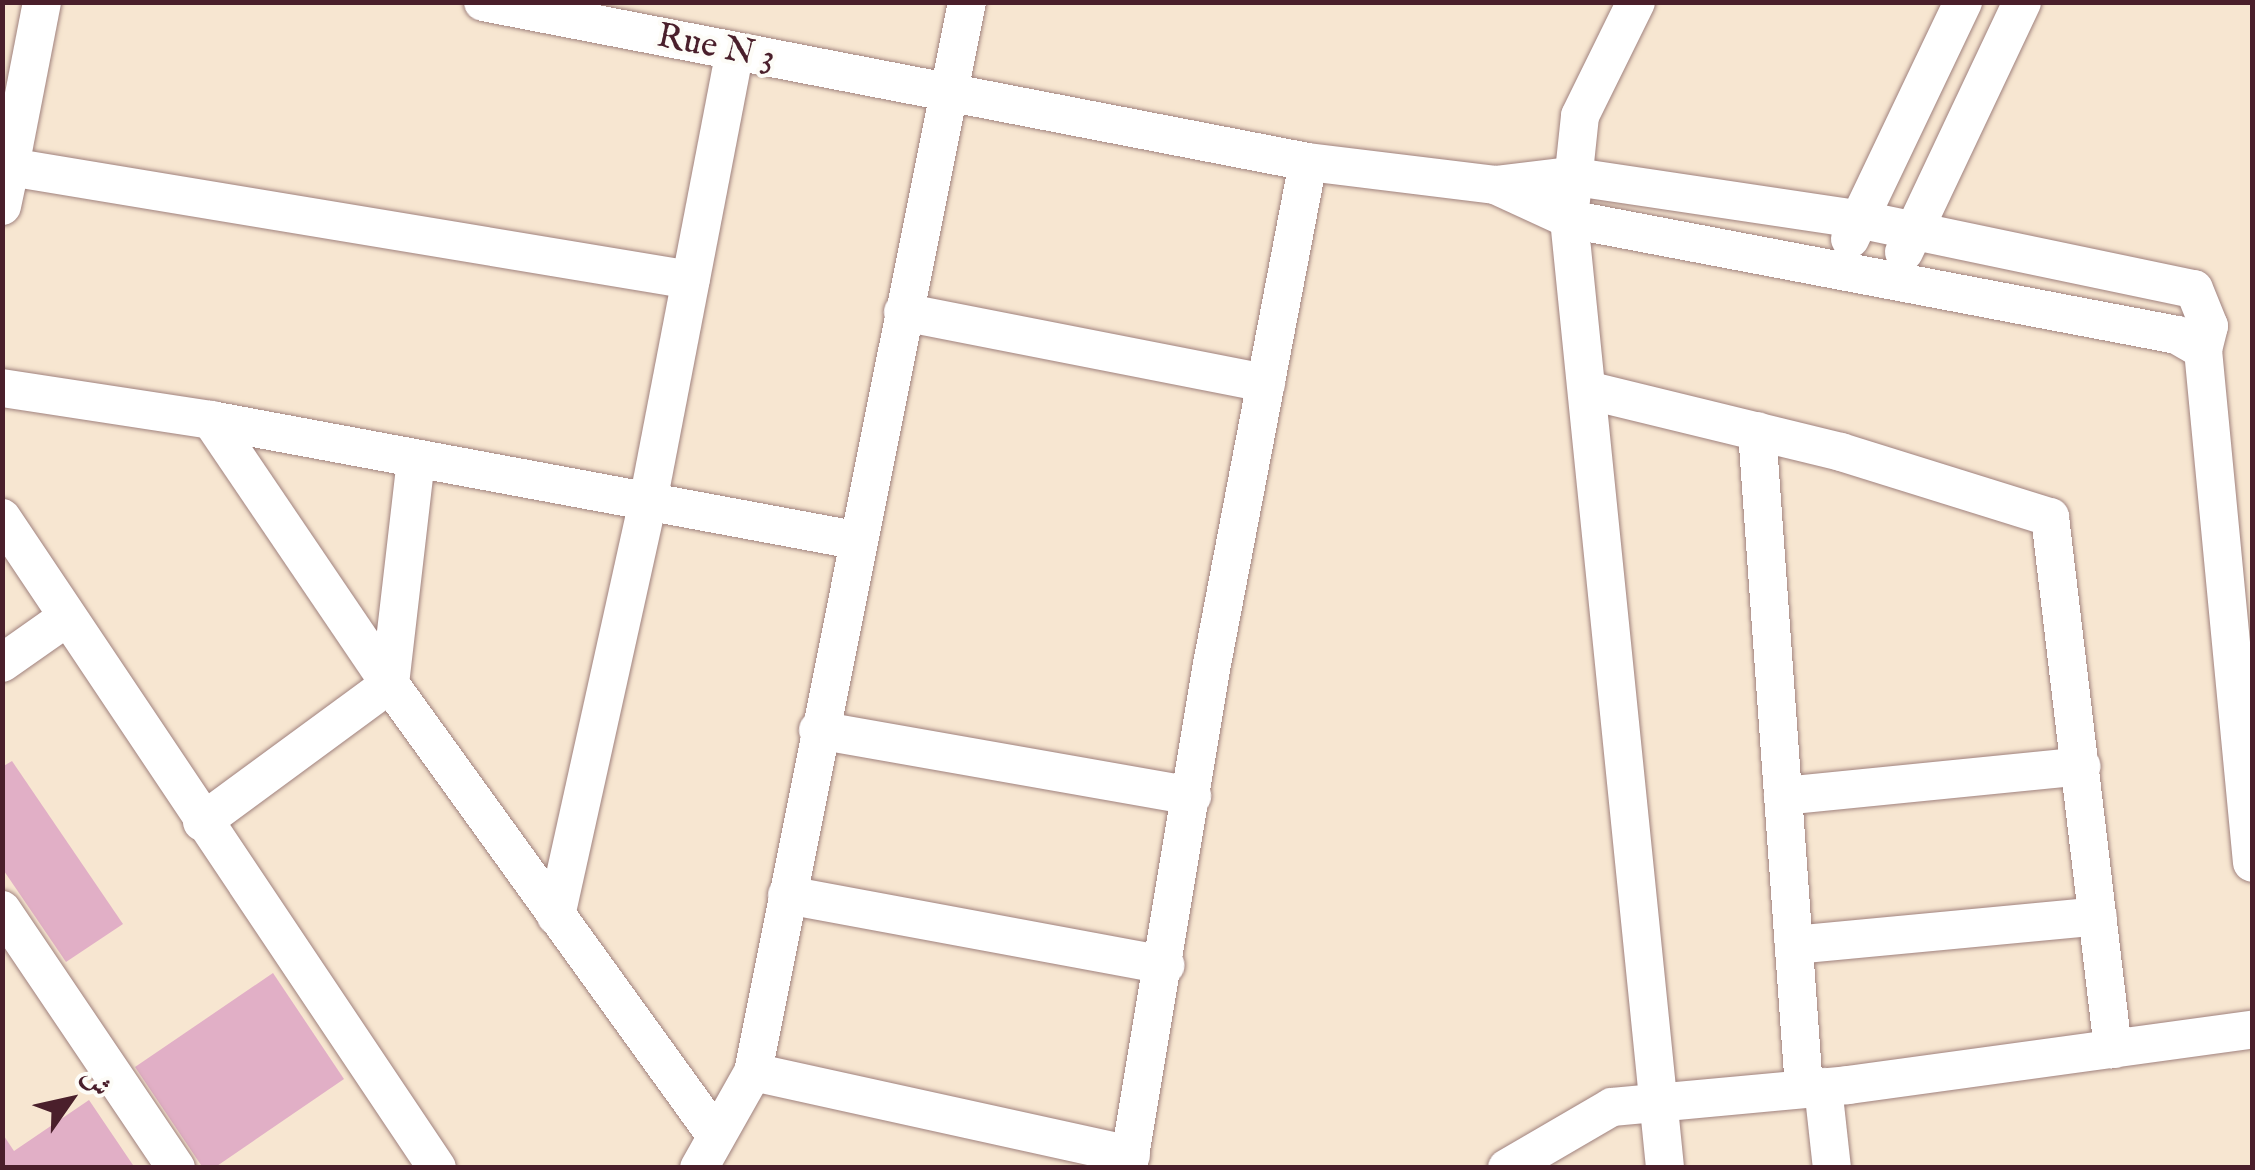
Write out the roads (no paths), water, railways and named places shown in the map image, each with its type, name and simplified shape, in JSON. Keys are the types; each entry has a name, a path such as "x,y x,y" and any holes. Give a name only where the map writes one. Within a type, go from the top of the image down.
{"street":[{"path":"2,206 42,2"},
{"name":"Rue N 3","path":"483,2 541,8 735,52 1308,162 1495,184"},
{"path":"211,420 390,684 556,916 706,1150 753,1072 855,540 968,2"},
{"path":"1636,2 1580,116 1569,176 1569,219 1590,392 1665,1168"},
{"path":"1839,267 1858,219 1963,2"},
{"path":"1893,278 2022,2"},
{"path":"556,916 648,502 735,52"},
{"path":"753,1072 1130,1161 1308,162"},
{"path":"10,167 691,280"},
{"path":"1495,184 1569,176 1858,219 2194,289 2207,311 2203,350 2252,863"},
{"path":"1495,184 1569,219 1839,267 2177,335 2203,350"},
{"path":"903,312 1266,383"},
{"path":"2,388 211,420 855,540"},
{"path":"1590,392 1757,432 2045,510 2055,526 2112,1049"},
{"path":"1757,432 1794,945 1814,1088 1832,1168"},
{"path":"202,822 390,684 416,458"},
{"path":"2,518 424,1163"},
{"path":"2,663 66,618"},
{"path":"818,730 1192,796"},
{"path":"1783,796 2081,766"},
{"path":"787,895 1166,965"},
{"path":"2,910 176,1168"},
{"path":"1794,945 2098,916"},
{"path":"1510,1167 1590,1116 1658,1099 1814,1088 2252,1030"}]}
